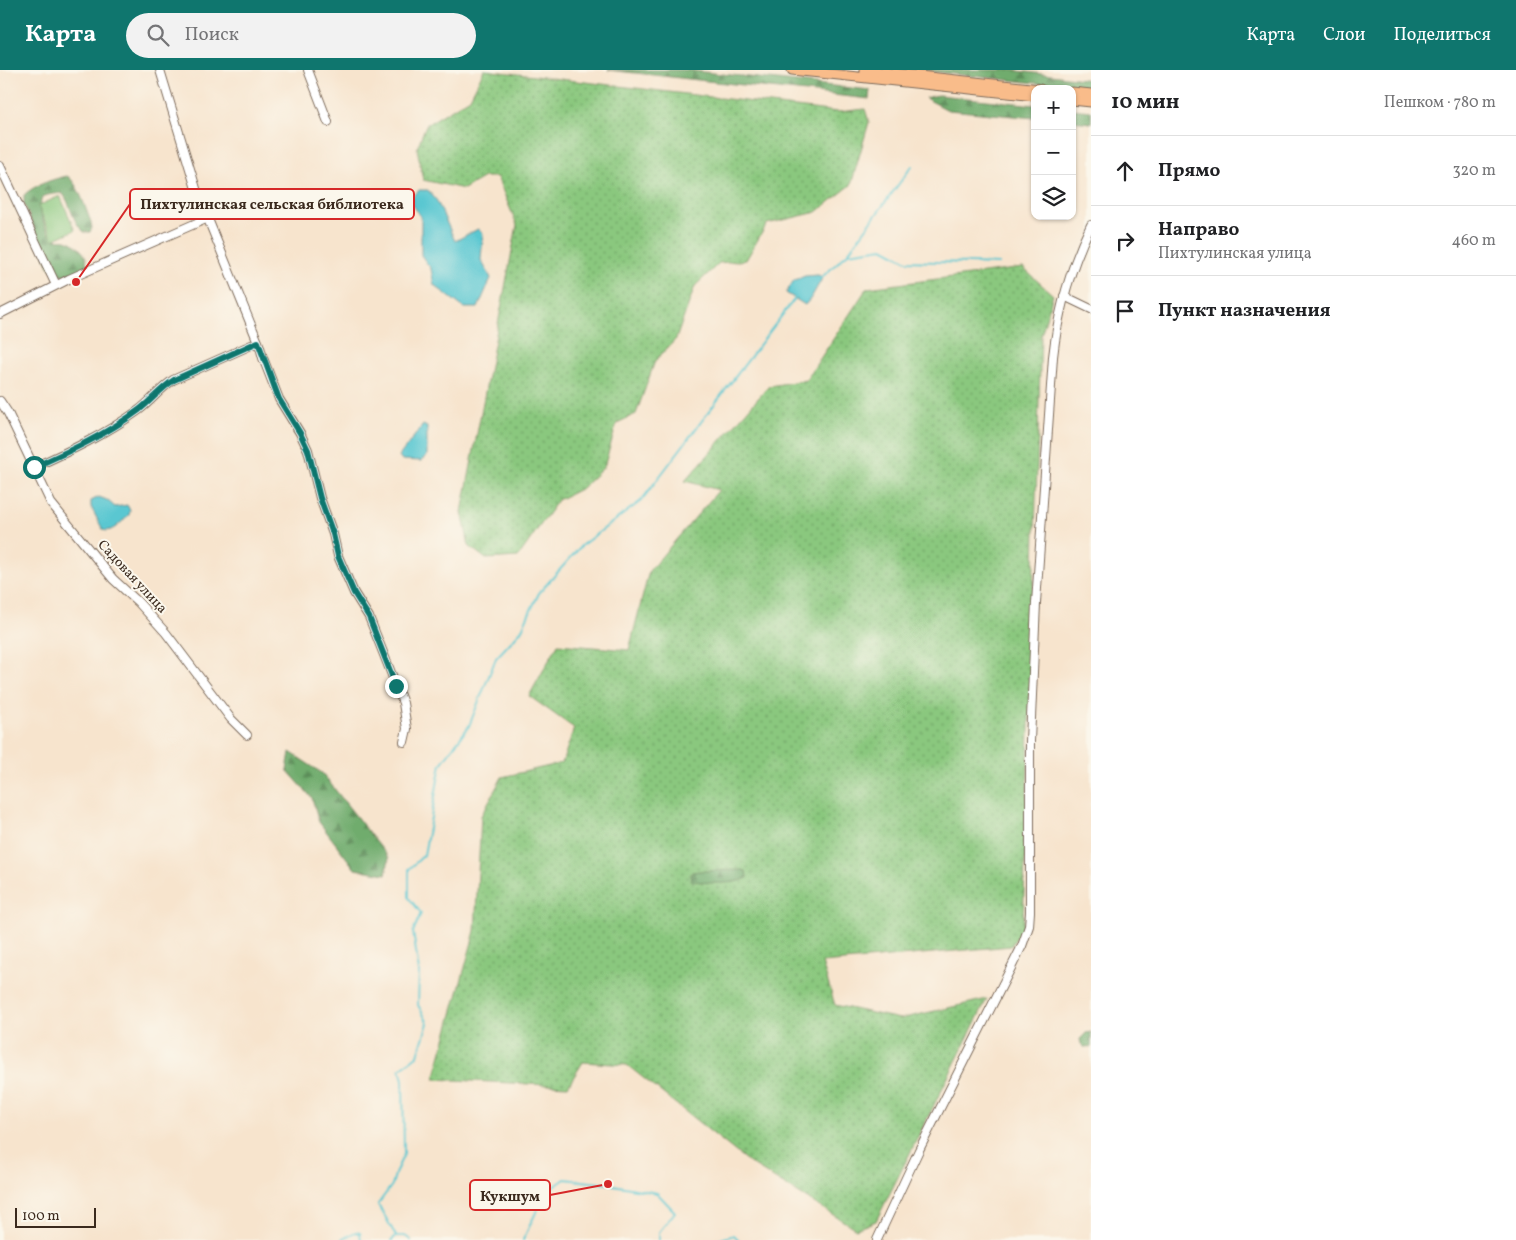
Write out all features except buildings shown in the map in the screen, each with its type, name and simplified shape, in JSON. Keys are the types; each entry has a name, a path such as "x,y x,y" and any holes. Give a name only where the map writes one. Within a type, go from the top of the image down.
{"main road":[{"path":"792,70 1031,96"},
{"path":"864,70 1031,88"},
{"path":"1076,92 1091,94"},
{"path":"1076,100 1091,102"}],"street":[{"path":"160,70 196,192 258,342 279,399 308,450 320,498 333,534 338,556 354,593 369,617 403,702 408,729 404,742"},
{"path":"308,70 328,122"},
{"path":"0,166 56,285"},
{"path":"0,314 56,285 208,218"},
{"path":"877,1240 919,1150 1022,946 1029,926 1030,740 1036,603 1053,357 1055,335 1064,296 1091,225"},
{"path":"1064,296 1091,309"},
{"path":"34,467 80,447 140,410 161,388 174,380 258,342"},
{"name":"Садовая улица","path":"0,400 51,503 113,579 138,602 166,633 231,719 247,734"}],"green space":[{"path":"484,70 838,112 865,109 869,122 851,185 817,212 767,224 746,260 719,263 695,286 676,339 655,361 636,414 617,423 604,467 582,488 558,500 518,557 486,559 469,546 462,512 517,225 497,177 484,177 464,189 423,180 417,148 426,125 470,98"},
{"path":"608,70 685,70 870,90 869,99"},
{"path":"917,70 1010,70 1091,80 1091,89 1076,87 1076,85 1054,85"},
{"path":"938,95 1031,105 1031,118 948,110 925,98"},
{"path":"1076,109 1091,111 1091,123 1076,121"},
{"path":"67,176 78,190 92,228 90,232 84,232 80,228 62,193 43,197 41,200 40,205 44,224 49,234 55,239 66,240 75,245 86,259 87,265 81,270 61,276 55,274 49,267 24,203 24,195 38,185"},
{"path":"60,196 75,230 53,240 38,206"},
{"path":"1023,268 1053,295 1041,335 1023,927 1011,946 822,963 835,1005 900,1019 987,999 876,1221 856,1229 751,1164 627,1065 583,1062 568,1086 434,1079 475,931 481,816 502,777 562,763 574,728 529,696 558,644 629,650 649,571 719,490 685,481 769,386 806,380 867,288"},
{"path":"290,752 322,773 389,858 386,874 355,869 319,822 312,798 287,770"},
{"path":"699,871 746,871 747,878 728,883 691,880 690,875 692,872"},
{"path":"1091,1032 1091,1047 1084,1047 1080,1039 1086,1033"}],"water":[{"path":"419,190 428,190 437,201 455,241 478,229 483,234 481,260 491,278 478,308 464,308 434,285 431,269 421,255 421,217 413,205 413,196"},
{"path":"818,275 823,277 805,305 786,293 794,280 805,276"},
{"path":"423,425 427,427 427,455 421,461 402,460 399,456"},
{"path":"99,497 107,500 115,507 127,505 130,510 129,515 113,529 103,530 91,507 91,501"}],"waterway":[{"path":"848,253 912,166"},
{"path":"821,278 848,253 883,248 907,261 999,264"},
{"path":"396,1236 378,1204 392,1185 404,1154 403,1080 400,1069 418,1055 428,1023 418,1005 419,971 413,932 421,913 409,898 409,869 424,855 441,764 469,726 496,658 521,631 539,593 582,545 641,501 796,297"},
{"path":"523,1240 545,1193 565,1179 608,1184 657,1193 675,1212 659,1232 659,1240"},
{"path":"341,1240 355,1232 360,1233 361,1240"},
{"path":"718,1240 734,1235 739,1240"},
{"path":"392,1240 396,1236 405,1236 411,1240"}],"place":[{"name":"Пихтулинская сельская библиотека","path":"76,282"},
{"name":"Кукшум","path":"608,1184"}],"route":[{"path":"34,467 80,447 140,410 161,388 174,380 230,354 244,350 258,342 262,358 279,399 308,450 322,507 333,534 338,556 354,593 369,617 396,686"}]}
